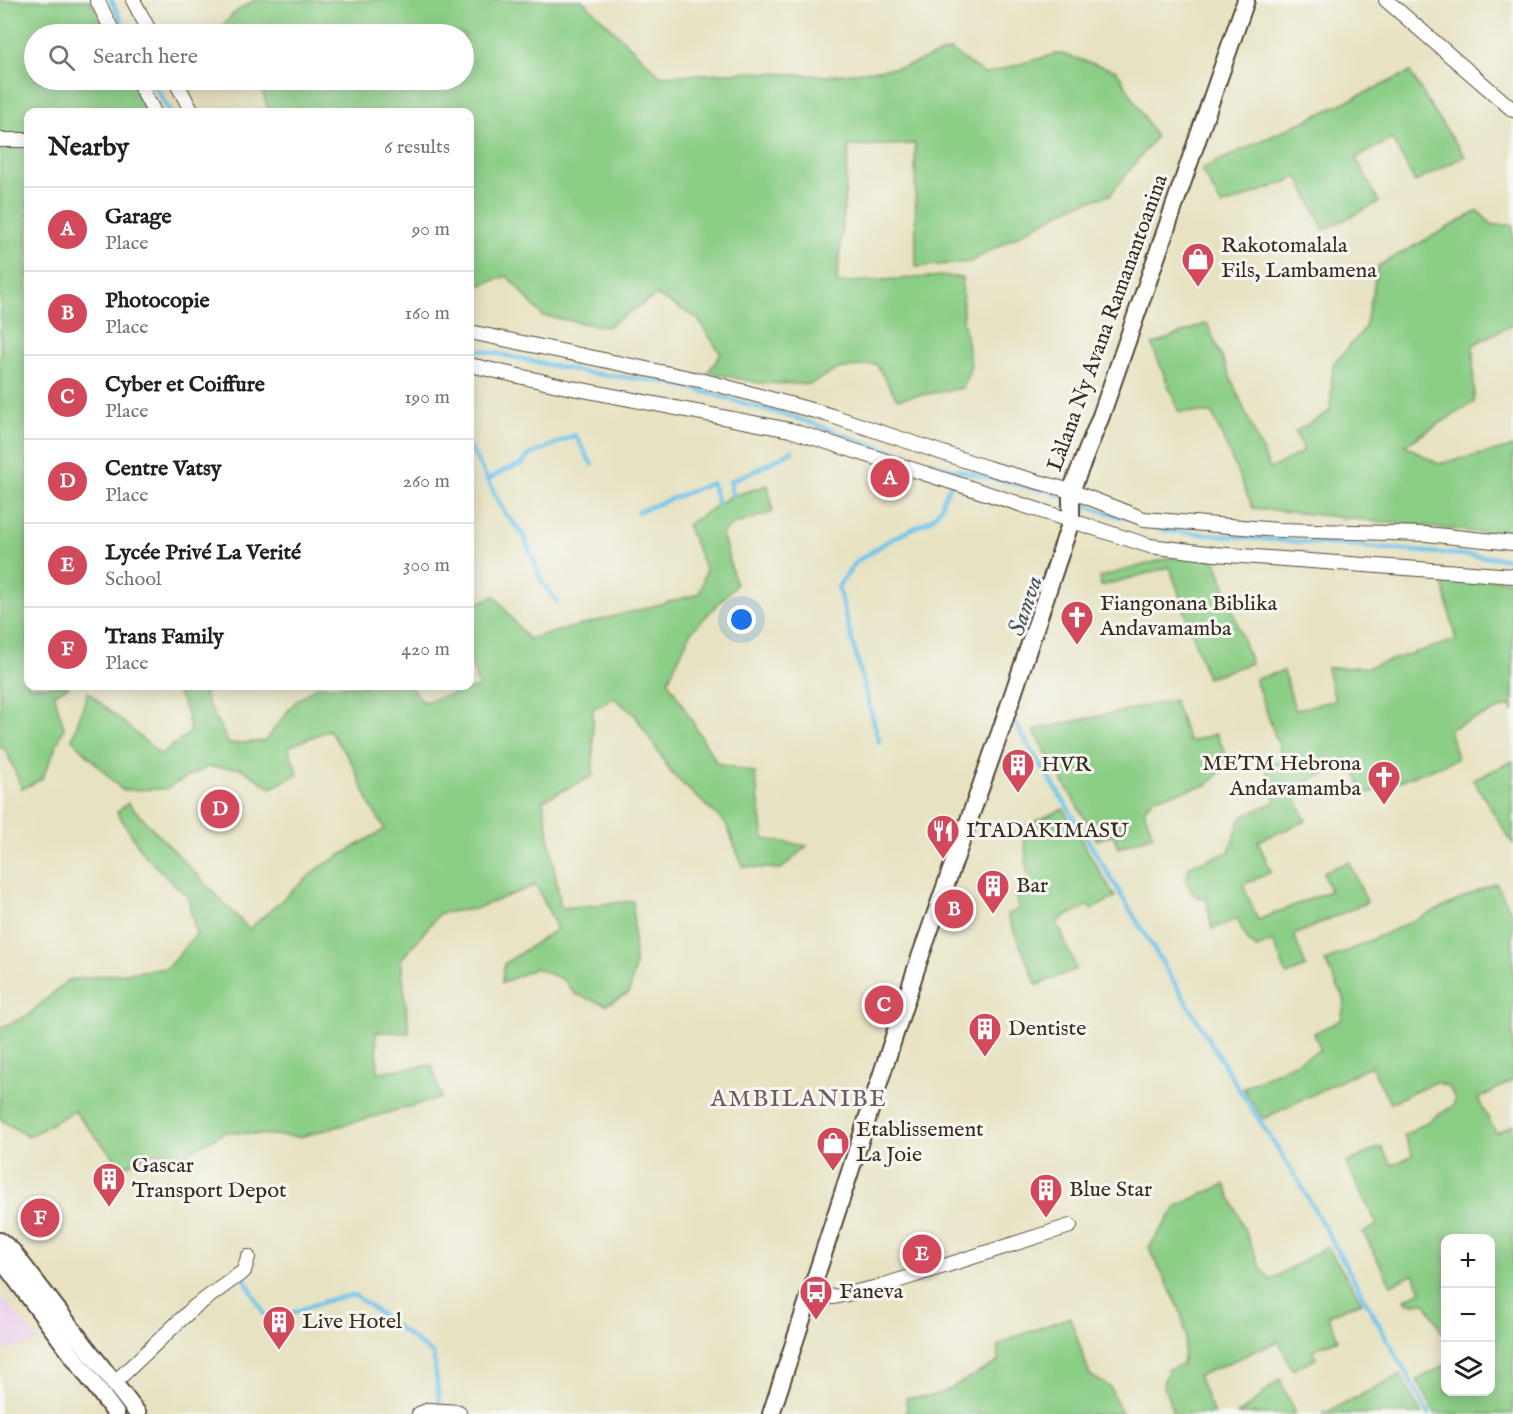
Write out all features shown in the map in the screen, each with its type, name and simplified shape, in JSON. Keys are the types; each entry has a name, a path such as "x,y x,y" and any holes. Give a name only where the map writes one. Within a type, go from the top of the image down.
{"street":[{"path":"97,0 109,24"},
{"path":"133,0 146,24"},
{"name":"Làlana Ny Avana Ramanantoanina","path":"771,1414 918,963 1002,727 1071,521 1071,491 1101,416 1246,0"},
{"path":"1386,0 1513,110"},
{"path":"142,90 152,108"},
{"path":"180,90 190,108"},
{"path":"0,140 24,140"},
{"path":"474,333 708,382 826,414 988,468 1071,491 1144,519 1279,530 1426,534 1513,543"},
{"path":"474,366 567,387 790,430 1150,546 1215,554 1513,576"},
{"path":"811,1294 834,1297 878,1287 1070,1226"},
{"path":"0,1241 12,1251 138,1414"},
{"path":"113,1384 193,1308 244,1271 248,1257"},
{"path":"0,1258 116,1414"},
{"path":"419,1414 429,1410 454,1412"}],"shaded area":[{"path":"0,1294 40,1342 0,1351"}],"green space":[{"path":"0,0 90,0 103,24 24,24 24,90 138,90 148,108 24,108 24,690 62,690 54,694 64,728 42,779 22,789 6,750 0,748"},
{"path":"254,0 582,0 661,76 749,72 827,76 903,67 950,50 985,74 1059,53 1117,71 1156,137 1110,195 1072,206 970,262 916,267 915,144 849,146 837,283 945,276 962,278 963,319 971,366 963,388 897,399 876,364 838,369 810,384 759,383 708,372 721,354 697,318 656,295 607,327 543,316 507,276 481,285 474,278 474,108 268,108 262,90 474,90 474,24 224,24 233,14"},
{"path":"1410,72 1436,115 1465,156 1415,182 1392,139 1356,158 1379,202 1324,230 1298,177 1222,206 1201,169"},
{"path":"1478,211 1492,225 1513,225 1513,324 1473,345 1474,402 1405,445 1438,464 1513,447 1513,536 1253,508 1212,413 1179,412 1152,345 1207,323 1270,469 1304,451 1295,432 1330,411 1333,365 1365,328 1378,266"},
{"path":"768,485 773,512 733,525 722,533 736,585 691,632 668,681 717,763 755,773 764,839 807,846 781,869 743,867 726,824 672,774 635,715 614,698 593,709 593,776 543,800 561,908 633,901 635,967 629,993 606,1005 575,994 564,980 536,968 502,983 504,964 557,929 536,885 475,909 440,913 401,960 409,1033 376,1032 378,1072 432,1065 441,1098 300,1137 225,1132 168,1163 154,1153 122,1167 74,1111 28,1137 0,1119 0,1028 27,1016 68,980 167,968 196,934 188,898 144,855 117,812 128,803 249,929 317,869 385,829 371,807 352,763 329,730 288,747 298,774 271,788 240,768 207,767 165,789 122,790 72,739 88,692 161,755 190,732 185,707 174,690 206,690 204,696 229,744 265,741 294,703 312,690 413,690 423,702 474,690 479,687 474,673 474,604 495,596 528,639 699,594 706,570 687,525 729,497"},
{"path":"1203,556 1216,561 1251,663 1207,678 1170,567 1101,586 1100,577 1169,558"},
{"path":"1441,575 1513,581 1513,712 1510,705 1449,729 1457,759 1364,795 1353,765 1313,778 1294,793 1306,821 1258,841 1271,872 1243,885 1258,920 1330,891 1323,872 1349,862 1367,902 1294,935 1306,967 1287,975 1273,941 1257,948 1249,943 1237,919 1212,929 1207,900 1194,895 1186,881 1189,866 1229,852 1241,817 1275,802 1266,768 1283,758 1255,679 1284,671 1295,710 1335,700 1327,668 1368,667 1456,640"},
{"path":"1174,700 1189,742 1216,734 1226,754 1222,770 1207,785 1154,798 1144,810 1153,835 1118,848 1113,834 1097,840 1033,730"},
{"path":"1513,761 1513,844 1473,780"},
{"path":"1063,809 1115,897 1091,910 1089,905 1057,921 1076,969 1037,985 1007,915 1019,909 1015,897 1029,889 1023,827"},
{"path":"1496,883 1513,915 1513,1080 1478,1099 1496,1133 1513,1125 1513,1414 1436,1414 1417,1380 1441,1367 1441,1396 1495,1396 1495,1234 1441,1234 1441,1331 1426,1303 1408,1303 1405,1299 1421,1291 1414,1274 1391,1285 1363,1232 1377,1225 1346,1163 1381,1147 1392,1165 1413,1156 1404,1136 1453,1106 1455,1099 1449,1087 1436,1082 1390,1103 1371,1066 1263,1119 1243,1088 1321,1050 1314,1033 1341,1020 1345,1001 1325,961"},
{"path":"1225,1184 1261,1268 1271,1280 1327,1246 1362,1302 1328,1315 1338,1339 1313,1350 1316,1359 1292,1370 1279,1341 1198,1376 1214,1414 1172,1414 1163,1384 1168,1369 1182,1365 1186,1336 1181,1312 1149,1247 1177,1206"},
{"path":"1070,1317 1090,1375 1110,1387 1122,1414 902,1414 907,1412 906,1398 942,1393 998,1362 998,1346 1015,1337"},
{"path":"1400,1375 1422,1414 1323,1414"},
{"path":"1280,1379 1295,1414 1237,1414 1247,1408"}],"waterway":[{"path":"111,0 123,24"},
{"path":"157,90 168,108"},
{"path":"474,349 588,373 674,383 799,419 922,462 1042,490"},
{"path":"487,480 524,463 528,456 575,435 592,465"},
{"path":"733,496 730,481 792,451"},
{"path":"474,455 504,512 523,534 542,582 557,602"},
{"path":"879,742 838,587 856,562 890,540 932,519 942,506 943,499 959,470"},
{"path":"637,512 712,483 718,505"},
{"path":"1050,492 1067,498"},
{"path":"1075,502 1124,518"},
{"path":"1147,525 1167,531 1513,559"},
{"path":"1014,722 1239,1089 1298,1180 1429,1414"},
{"path":"244,1278 267,1318 274,1319 332,1299 355,1295 433,1354 439,1398 438,1409"}],"place":[{"name":"Rakotomalala Fils, Lambamena","path":"1198,288"},
{"name":"Garage","path":"890,478"},
{"name":"Fiangonana Biblika Andavamamba","path":"1077,646"},
{"name":"HVR","path":"1018,794"},
{"name":"METM Hebrona Andavamamba","path":"1384,806"},
{"name":"Centre Vatsy","path":"220,809"},
{"name":"ITADAKIMASU","path":"943,860"},
{"name":"Photocopie","path":"954,909"},
{"name":"Bar","path":"993,915"},
{"name":"Cyber et Coiffure","path":"884,1005"},
{"name":"Dentiste","path":"985,1058"},
{"name":"Etablissement La Joie","path":"833,1172"},
{"name":"Gascar Transport Depot","path":"109,1208"},
{"name":"Trans Family","path":"40,1218"},
{"name":"Blue Star","path":"1046,1219"},
{"name":"Lycée Privé La Verité","path":"922,1254"},
{"name":"Faneva","path":"816,1321"},
{"name":"Live Hotel","path":"279,1351"}],"district":[{"name":"AMBILANIBE","path":"799,1099"}],"water label":[{"name":"Samva","path":"1026,606"}]}
